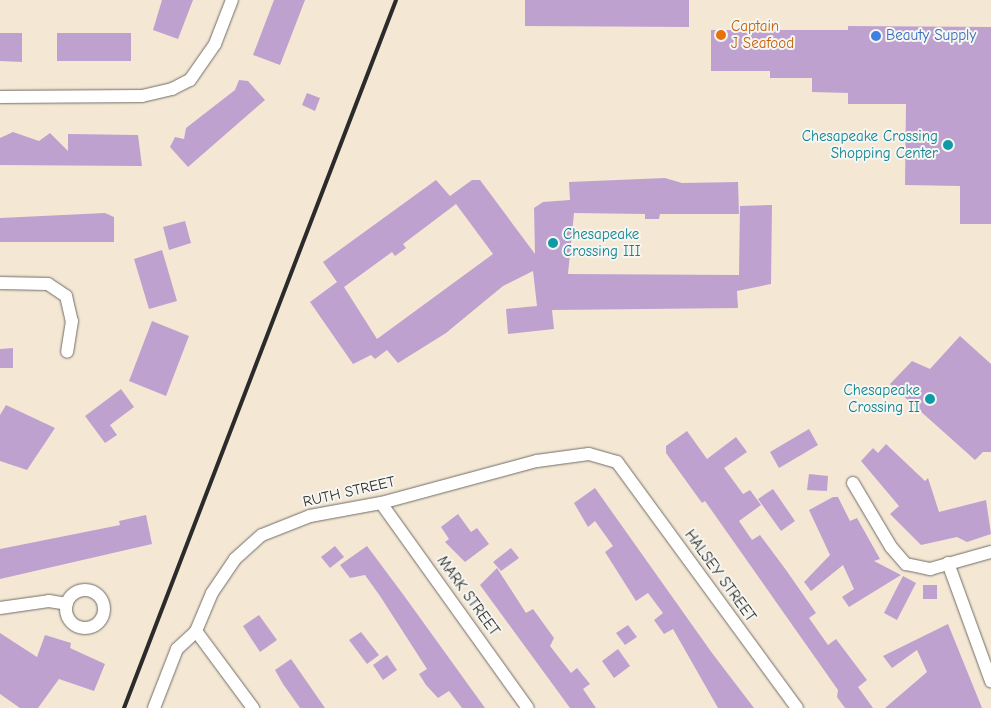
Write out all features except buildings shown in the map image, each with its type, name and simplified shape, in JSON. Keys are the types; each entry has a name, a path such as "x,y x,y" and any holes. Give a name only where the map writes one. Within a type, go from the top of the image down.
{"street":[{"path":"0,97 142,96 172,89 190,80 215,44 232,0"},
{"path":"0,283 48,284 66,296 72,321 67,352"},
{"name":"RUTH STREET","path":"154,708 177,649 196,631 212,593 235,559 262,535 310,516 381,503 537,461 589,454 617,462"},
{"name":"HALSEY STREET","path":"617,462 797,708"},
{"path":"853,483 891,547 906,564 930,569 991,552"},
{"name":"MARK STREET","path":"381,503 528,708"},
{"path":"948,563 991,681"},
{"path":"0,608 48,601 67,604"},
{"path":"196,631 253,708"}],"railway":[{"path":"124,708 396,0"}],"place":[{"name":"Captain J Seafood","path":"721,35"},
{"name":"Beauty Supply","path":"876,36"},
{"name":"Chesapeake Crossing Shopping Center","path":"948,145"},
{"name":"Chesapeake Crossing III","path":"553,243"},
{"name":"Chesapeake Crossing II","path":"930,399"}]}
